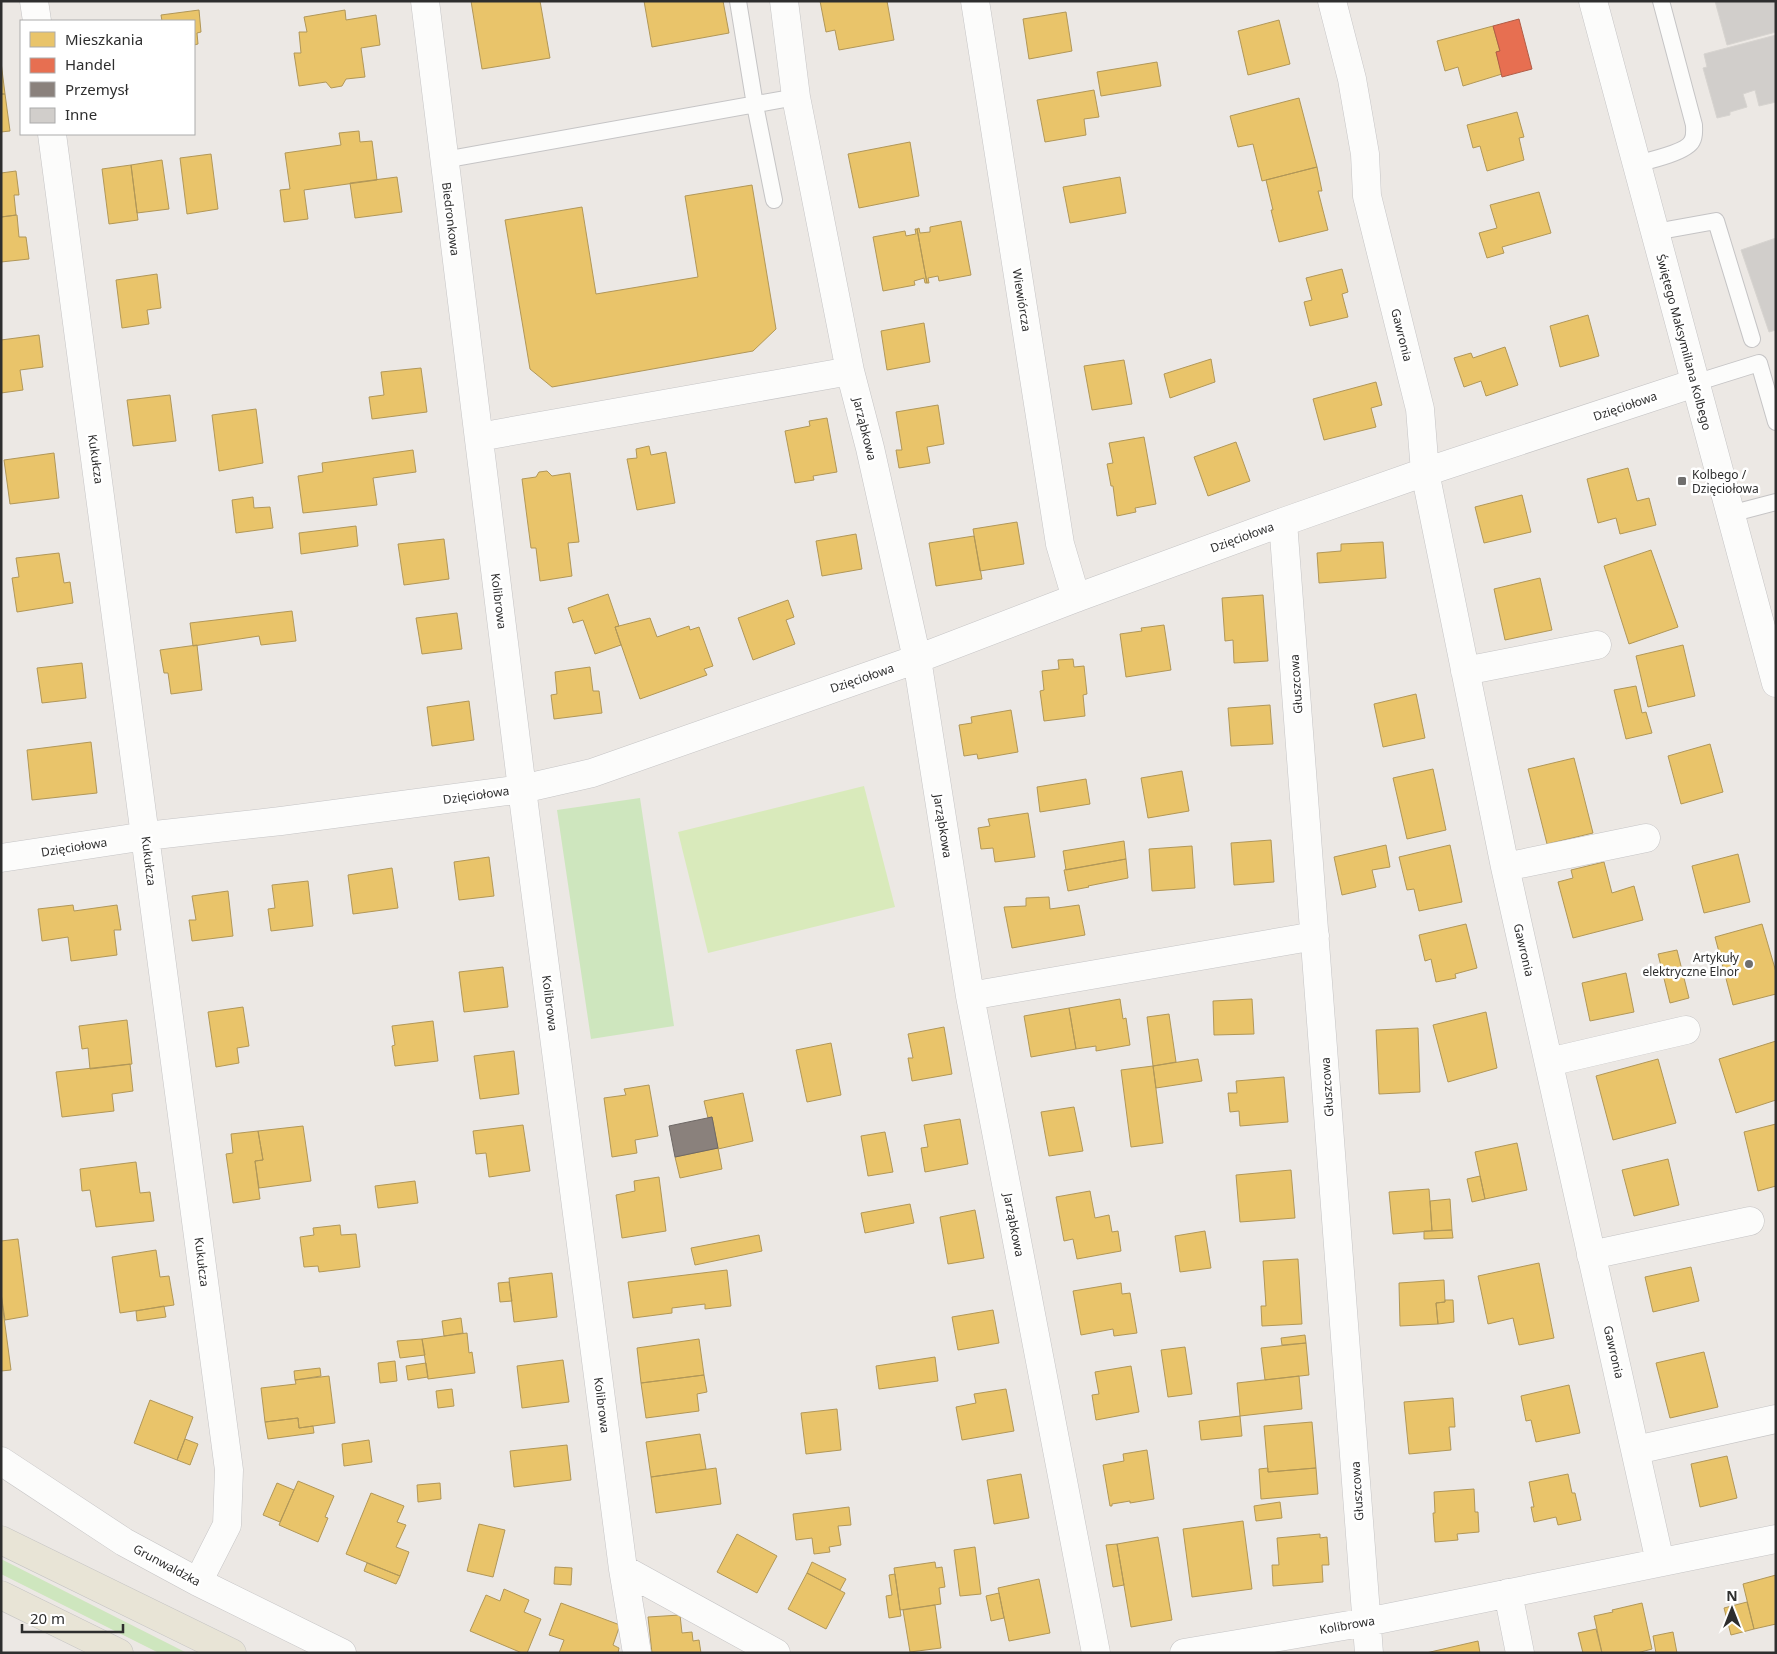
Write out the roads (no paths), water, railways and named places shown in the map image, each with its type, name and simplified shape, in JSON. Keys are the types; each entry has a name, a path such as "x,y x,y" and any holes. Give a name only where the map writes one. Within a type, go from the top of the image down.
{"main road":[{"path":"1,1540 232,1653"},
{"path":"1,1595 120,1653"}],"street":[{"path":"34,1 37,20"},
{"name":"Biedronkowa","path":"424,1 479,437"},
{"name":"Jarząbkowa","path":"784,1 796,98 850,370 870,448 917,659 970,996 1096,1653"},
{"name":"Wiewiórcza","path":"975,1 1060,544 1076,598"},
{"name":"Gawronia","path":"1332,1 1352,80 1365,154 1367,196 1420,409 1425,472 1505,867 1660,1562"},
{"name":"Świętego Maksymiliana Kolbego","path":"1593,1 1730,514 1770,638 1776,683"},
{"name":"Kukułcza","path":"52,135 229,1470 227,1525 198,1582"},
{"path":"479,437 850,370"},
{"name":"Dzięciołowa","path":"1,858 146,836 281,821 522,789 592,773 917,659 1283,522 1425,472 1695,383"},
{"name":"Kolibrowa","path":"479,437 522,789 624,1569 637,1653"},
{"name":"Głuszcowa","path":"1283,522 1369,1653"},
{"path":"1465,671 1597,645"},
{"path":"1505,867 1646,838"},
{"path":"970,996 1315,936"},
{"path":"1549,1062 1686,1030"},
{"path":"1591,1255 1750,1221"},
{"path":"1636,1450 1776,1419"},
{"name":"Grunwaldzka","path":"1,1461 124,1542 198,1582 342,1653"},
{"name":"Kolibrowa","path":"1184,1653 1367,1622 1776,1539"},
{"path":"624,1569 776,1653"},
{"path":"1508,1593 1520,1653"}],"lane":[{"path":"738,1 754,105 774,200"},
{"path":"1636,164 1689,145 1694,134 1694,125 1661,1"},
{"path":"444,160 796,98"},
{"path":"1655,232 1716,221 1752,338"},
{"path":"1695,383 1759,363 1776,422"},
{"path":"1730,514 1776,502"}],"place":[{"name":"Kolbego / Dzięciołowa","path":"1682,481"},
{"name":"Artykuły elektryczne Elnor","path":"1749,964"}]}
